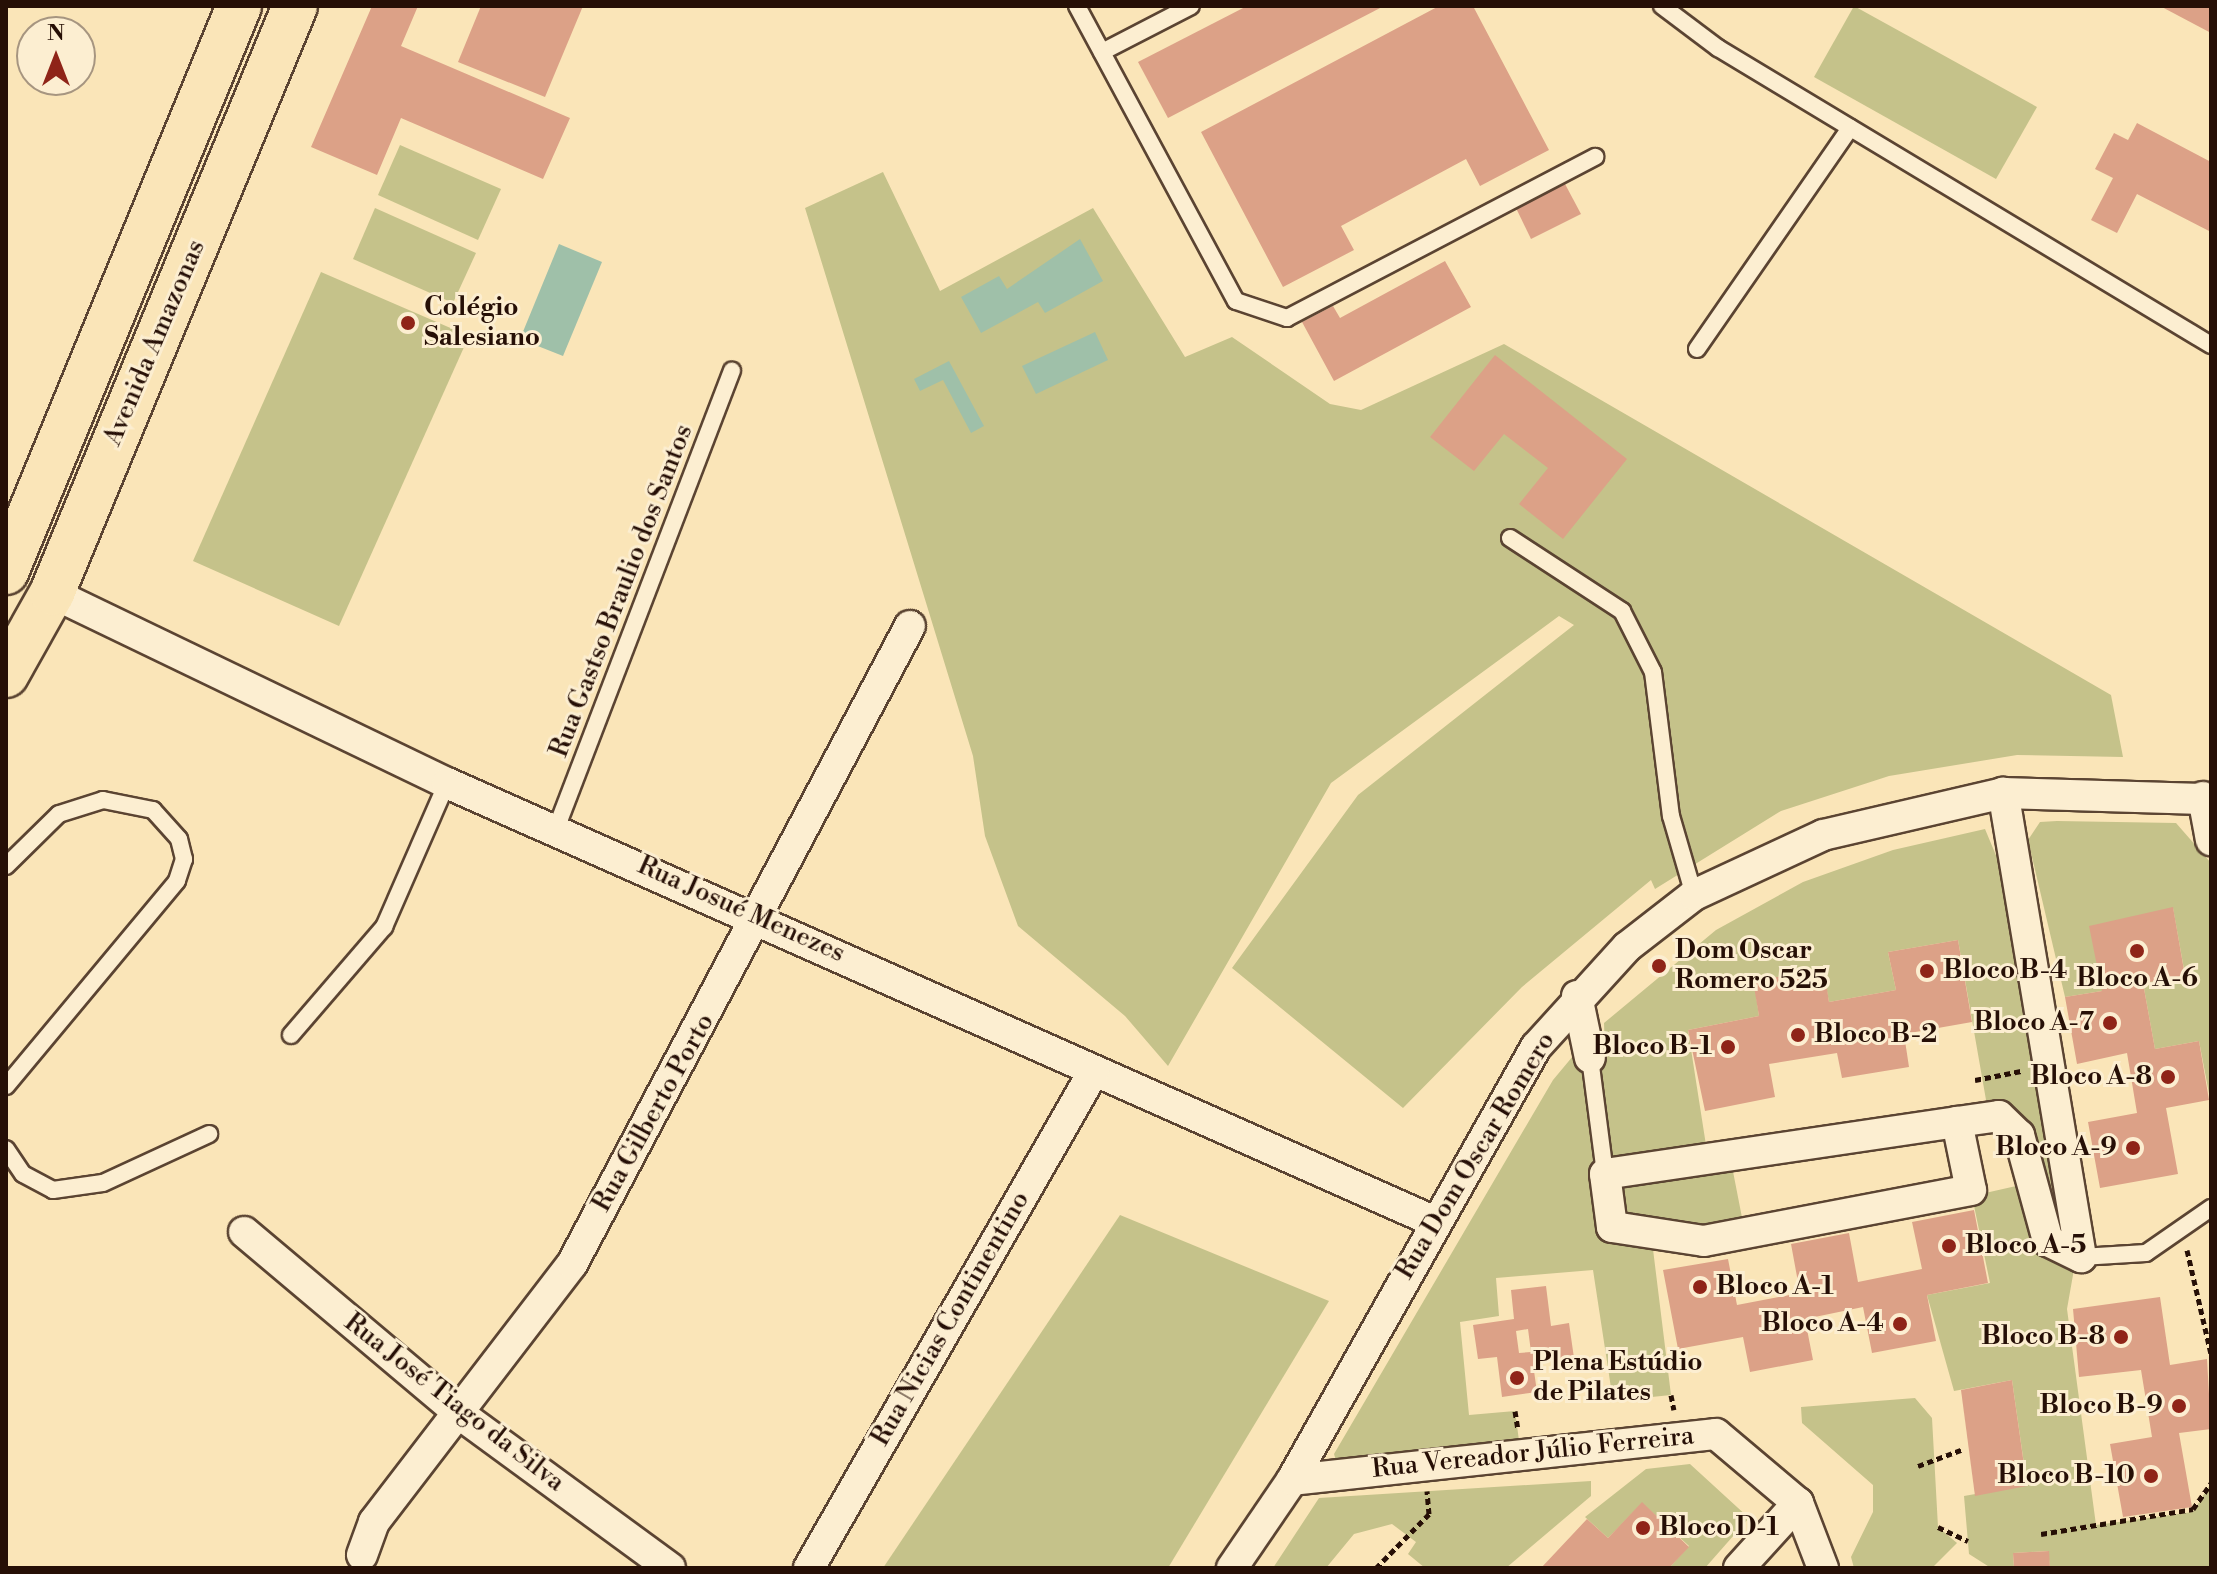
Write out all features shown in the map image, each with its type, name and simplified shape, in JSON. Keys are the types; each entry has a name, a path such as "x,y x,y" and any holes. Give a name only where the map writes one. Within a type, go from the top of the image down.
{"main road":[{"name":"Avenida Amazonas","path":"6,572 239,6"},
{"name":"Avenida Amazonas","path":"6,675 52,593 295,6"}],"street":[{"name":"Rua Josué Menezes","path":"52,593 447,783 761,917 1094,1071 1433,1221"},
{"name":"Rua Gilberto Porto","path":"355,1562 374,1522 461,1415 572,1264 761,917 910,626"},
{"name":"Rua Dom Oscar Romero","path":"1232,1568 1292,1480 1433,1221 1536,1047 1577,996 1694,895 1823,835 2003,793 2207,798"},
{"path":"2003,793 2081,1257"},
{"path":"2207,798 2211,840"},
{"path":"1577,996 1590,1058"},
{"name":"Rua Nicias Continentino","path":"809,1568 1094,1071"},
{"path":"1957,1122 1971,1190 1704,1241 1612,1227 1605,1174 1957,1122 1999,1116 2010,1123 2048,1241 2081,1257"},
{"name":"Rua José Tiago da Silva","path":"244,1232 461,1415 670,1568"},
{"name":"Rua Vereador Júlio Ferreira","path":"1292,1480 1716,1434 1798,1503 1824,1568"},
{"path":"1739,1568 1798,1503"}],"lane":[{"path":"1077,6 1236,301 1287,318 1595,157"},
{"path":"1102,52 1191,6"},
{"path":"1662,6 1850,128 2211,345"},
{"path":"1697,349 1850,128"},
{"name":"Rua Gastso Braulio dos Santos","path":"556,829 732,371"},
{"path":"1510,538 1622,611 1653,672 1671,816 1694,895"},
{"path":"291,1035 384,927 447,783"},
{"path":"6,866 59,814 103,800 153,810 179,839 184,859 177,881 6,1086"},
{"path":"1590,1058 1605,1174"},
{"path":"6,1149 23,1174 53,1190 103,1183 209,1134"},
{"path":"2081,1257 2146,1253 2183,1232 2211,1208"}],"path":[{"path":"1975,1080 2037,1068"},
{"path":"2183,1232 2211,1354"},
{"path":"1918,1466 1961,1450"},
{"path":"1376,1568 1429,1514 1426,1483"},
{"path":"2041,1534 2193,1509 2211,1483"},
{"path":"1938,1527 1968,1541"}],"shaded area":[{"path":"1854,6 2037,107 1996,179 1814,77"},
{"path":"400,145 501,189 478,240 378,195"},
{"path":"883,172 940,291 1093,208 1185,357 1232,337 1330,404 1361,410 1504,344 2111,695 2123,757 2017,755 1889,776 1781,811 1655,889 1651,880 1522,987 1403,1108 1232,968 1358,795 1574,625 1559,616 1331,783 1168,1066 1125,1016 1018,926 985,836 973,756 805,208"},
{"path":"375,208 476,253 453,303 353,259"},
{"path":"1080,239 1103,281 1045,313 1038,302 981,333 961,297 999,276 1007,289"},
{"path":"559,244 602,262 563,356 520,339"},
{"path":"321,272 469,336 339,626 193,561"},
{"path":"1095,332 1108,360 1036,394 1022,366"},
{"path":"949,361 984,426 971,433 943,380 920,391 914,379"},
{"path":"2040,822 2176,823 2211,863 2211,1104 2199,1041 2155,1049 2143,983 2185,975 2173,908 2102,991 2065,997 2028,840"},
{"path":"1985,829 2000,865 2076,1258 2067,1309 2096,1525 2193,1512 2211,1483 2211,1568 2050,1568 2048,1551 2013,1553 2014,1568 1991,1568 1969,1554 1964,1496 2027,1485 2012,1380 1954,1391 1927,1295 1990,1283 1972,1196 2025,1184 2019,1135 1989,1117 1958,940 1888,952 1896,990 1829,1002 1823,969 1754,981 1759,1016 1688,1030 1708,1158 1730,1156 1745,1233 1651,1233 1671,1395 1613,1401 1593,1270 1496,1278 1499,1316 1460,1322 1469,1415 1515,1411 1520,1448 1337,1464 1334,1454 1553,1080 1578,1050 1590,1058 1605,1051 1604,1023 1716,930 1803,882 1893,850"},
{"path":"1120,1215 1329,1301 1168,1568 883,1568"},
{"path":"1915,1398 1932,1418 1938,1527 1957,1543 1932,1568 1854,1568 1851,1557 1873,1512 1873,1485 1802,1423 1801,1407"},
{"path":"1690,1464 1749,1518 1705,1568 1669,1568 1689,1546 1642,1503 1608,1538 1585,1517 1646,1469"},
{"path":"1591,1481 1591,1496 1506,1568 1425,1568 1408,1554 1416,1542 1392,1524 1354,1534 1326,1568 1273,1568 1319,1498"}],"building":[{"path":"372,6 418,6 401,46 570,118 543,179 401,118 377,175 311,147"},
{"path":"481,6 583,6 545,97 458,62"},
{"path":"1247,6 1384,6 1168,118 1138,62"},
{"path":"1439,6 1473,6 1549,150 1480,186 1466,159 1341,226 1354,250 1283,287 1201,132"},
{"path":"2160,6 2211,6 2211,33"},
{"path":"2137,123 2211,162 2211,232 2137,194 2117,233 2091,220 2113,178 2095,169 2114,133 2128,140"},
{"path":"1565,184 1581,214 1531,239 1516,208"},
{"path":"1445,261 1471,307 1334,381 1302,322 1333,306 1340,318"},
{"path":"1495,355 1627,459 1563,539 1519,504 1548,468 1504,434 1474,471 1430,437"},
{"path":"2173,907 2185,976 2143,983 2155,1049 2199,1041 2209,1100 2166,1108 2178,1174 2100,1188 2088,1122 2137,1113 2127,1053 2077,1064 2065,997 2102,991 2089,926"},
{"path":"1958,940 1972,1022 1904,1034 1909,1067 1842,1078 1837,1053 1769,1064 1775,1097 1705,1111 1688,1030 1759,1016 1753,981 1824,969 1829,1002 1896,990 1888,952"},
{"path":"1974,1210 1988,1283 1927,1295 1936,1341 1872,1353 1863,1307 1805,1319 1813,1360 1750,1372 1743,1337 1678,1349 1663,1270 1728,1259 1737,1305 1800,1293 1791,1244 1849,1233 1858,1282 1922,1269 1912,1222"},
{"path":"1546,1286 1551,1326 1569,1323 1574,1358 1533,1364 1537,1392 1502,1397 1497,1357 1478,1359 1473,1325 1514,1319 1511,1290","holes":["1528,1329 1531,1352 1519,1353 1516,1331"]},
{"path":"2160,1297 2170,1365 2207,1359 2211,1429 2179,1433 2192,1507 2123,1517 2110,1444 2152,1437 2141,1370 2079,1377 2073,1309"},
{"path":"2012,1380 2027,1486 1975,1496 1961,1390"},
{"name":"Bloco D-1","path":"1642,1502 1689,1547 1669,1568 1541,1568 1587,1519 1608,1538"},
{"path":"2049,1551 2050,1568 2014,1568 2013,1553"}],"place":[{"name":"Colégio Salesiano","path":"408,323"},
{"name":"Bloco A-6","path":"2137,951"},
{"name":"Dom Oscar Romero 525","path":"1659,966"},
{"name":"Bloco B-4","path":"1927,971"},
{"name":"Bloco A-7","path":"2110,1023"},
{"name":"Bloco B-2","path":"1798,1035"},
{"name":"Bloco B-1","path":"1728,1047"},
{"name":"Bloco A-8","path":"2168,1077"},
{"name":"Bloco A-9","path":"2133,1148"},
{"name":"Bloco A-5","path":"1949,1246"},
{"name":"Bloco A-1","path":"1700,1287"},
{"name":"Bloco A-4","path":"1900,1324"},
{"name":"Bloco B-8","path":"2121,1337"},
{"name":"Plena Estúdio de Pilates","path":"1517,1378"},
{"name":"Bloco B-9","path":"2179,1406"},
{"name":"Bloco B-10","path":"2151,1476"},
{"name":"Bloco D-1","path":"1643,1528"}]}
